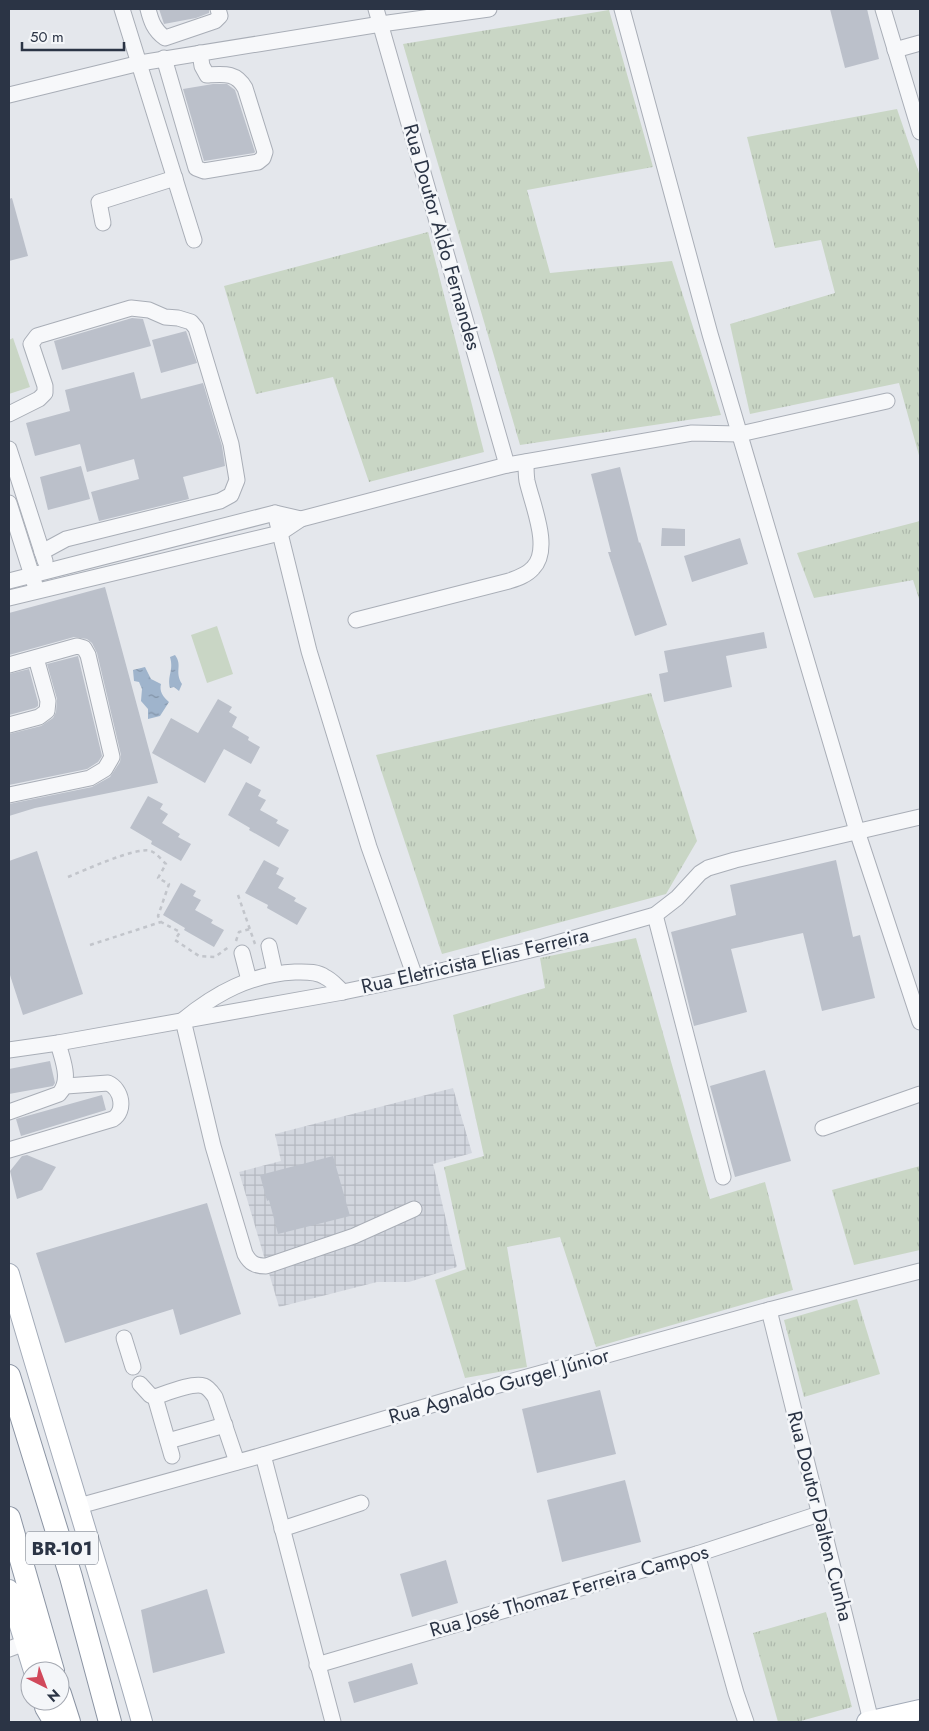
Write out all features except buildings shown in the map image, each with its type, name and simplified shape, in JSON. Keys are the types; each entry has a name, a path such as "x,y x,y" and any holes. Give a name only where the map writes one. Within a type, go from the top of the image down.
{"highway":[{"name":"BR-101","path":"9,1376 71,1577 110,1722"},
{"name":"BR-101","path":"9,1518 50,1661"},
{"path":"54,1711 68,1722"}],"main road":[{"path":"9,1274 142,1722"},
{"path":"9,1590 17,1646 27,1661"},
{"path":"869,1722 920,1710"}],"street":[{"path":"122,9 194,240"},
{"path":"148,9 150,20 156,32 165,38 215,21 220,16 218,9"},
{"name":"Rua Doutor Aldo Fernandes","path":"376,9 508,465"},
{"path":"9,95 140,62 489,9"},
{"path":"622,9 710,334 856,831 920,1022"},
{"path":"883,9 920,132"},
{"path":"895,50 920,43"},
{"path":"164,58 196,168 204,171 258,162 263,158 265,152 241,80 229,74 207,75 202,66 200,53"},
{"path":"103,223 99,202 175,178"},
{"path":"9,414 45,394 31,344 37,336 131,308 149,310 164,317 178,318 191,322 196,328 231,444 237,480 231,495 220,501 66,539 42,552"},
{"path":"9,598 280,533 301,519 508,465 692,433 740,434 887,401"},
{"path":"9,449 48,571 45,589"},
{"path":"356,620 509,581 524,576 534,568 541,555 541,538 526,479 526,462"},
{"path":"9,503 32,575 45,589"},
{"path":"9,581 275,513 301,519"},
{"path":"275,513 309,651 369,847 415,977"},
{"path":"9,666 78,646 84,648 88,655 112,757 105,770 90,778 9,795"},
{"path":"9,725 39,717 47,711 48,701 36,658"},
{"name":"Rua Eletricista Elias Ferreira","path":"9,1050 343,992 544,947 655,915 677,898 694,879 708,868 920,817"},
{"path":"655,915 724,1177"},
{"path":"256,949 275,973"},
{"path":"249,980 256,949"},
{"path":"343,992 324,976 308,972 275,973 249,980 225,991 183,1020 213,1146 244,1254 250,1262 258,1266 266,1266 354,1236 414,1209"},
{"path":"9,1112 59,1094 66,1086 58,1043"},
{"path":"9,1150 113,1120 118,1116 121,1108 118,1092 112,1085 108,1083 66,1086"},
{"path":"823,1128 920,1094"},
{"name":"Rua Agnaldo Gurgel Júnior","path":"79,1506 237,1462 495,1386 769,1310 920,1271"},
{"name":"Rua Doutor Dalton Cunha","path":"769,1310 869,1722"},
{"path":"124,1338 133,1367"},
{"path":"140,1384 150,1395 156,1397 196,1385 204,1386 210,1390 215,1398 237,1462"},
{"path":"156,1397 170,1448 225,1425"},
{"path":"263,1454 333,1722"},
{"path":"282,1529 361,1503"},
{"name":"Rua José Thomaz Ferreira Campos","path":"317,1665 697,1554 819,1514"},
{"path":"697,1554 746,1722"}],"path":[{"path":"68,877 102,863 141,851 151,851 166,864 158,878 169,884 158,916 160,922"},
{"path":"238,895 256,949"},
{"path":"90,945 160,922 180,932 175,940 199,956 215,957 234,943 239,932 250,929"}],"shaded area":[{"path":"453,1088 472,1153 433,1164 457,1267 409,1282 377,1282 279,1307 239,1172 281,1161 275,1134"}],"green space":[{"path":"609,10 653,167 527,190 550,273 672,261 721,415 520,445 403,44"},
{"path":"897,109 920,176 920,459 899,383 750,414 730,324 835,293 821,240 775,248 747,137"},
{"path":"428,232 484,452 369,482 333,377 256,394 224,286"},
{"path":"13,338 30,387 9,394 9,340"},
{"path":"920,521 920,602 913,580 814,598 797,553"},
{"path":"217,626 233,674 207,683 191,635"},
{"path":"651,693 697,841 666,894 442,954 376,755"},
{"path":"636,938 710,1199 765,1182 793,1290 596,1347 560,1237 507,1247 527,1367 465,1378 435,1280 466,1269 444,1167 484,1156 453,1015 545,988 540,958"},
{"path":"920,1166 920,1250 854,1265 832,1190"},
{"path":"857,1299 880,1374 804,1397 784,1320"},
{"path":"826,1612 852,1707 797,1722 778,1722 753,1633"}],"water":[{"path":"175,655 182,684 179,691 174,687 170,688 169,684 170,657"},
{"path":"145,667 151,679 161,684 162,694 169,702 160,716 148,719 148,709 141,701 142,689 139,682 134,681 133,670"}]}
